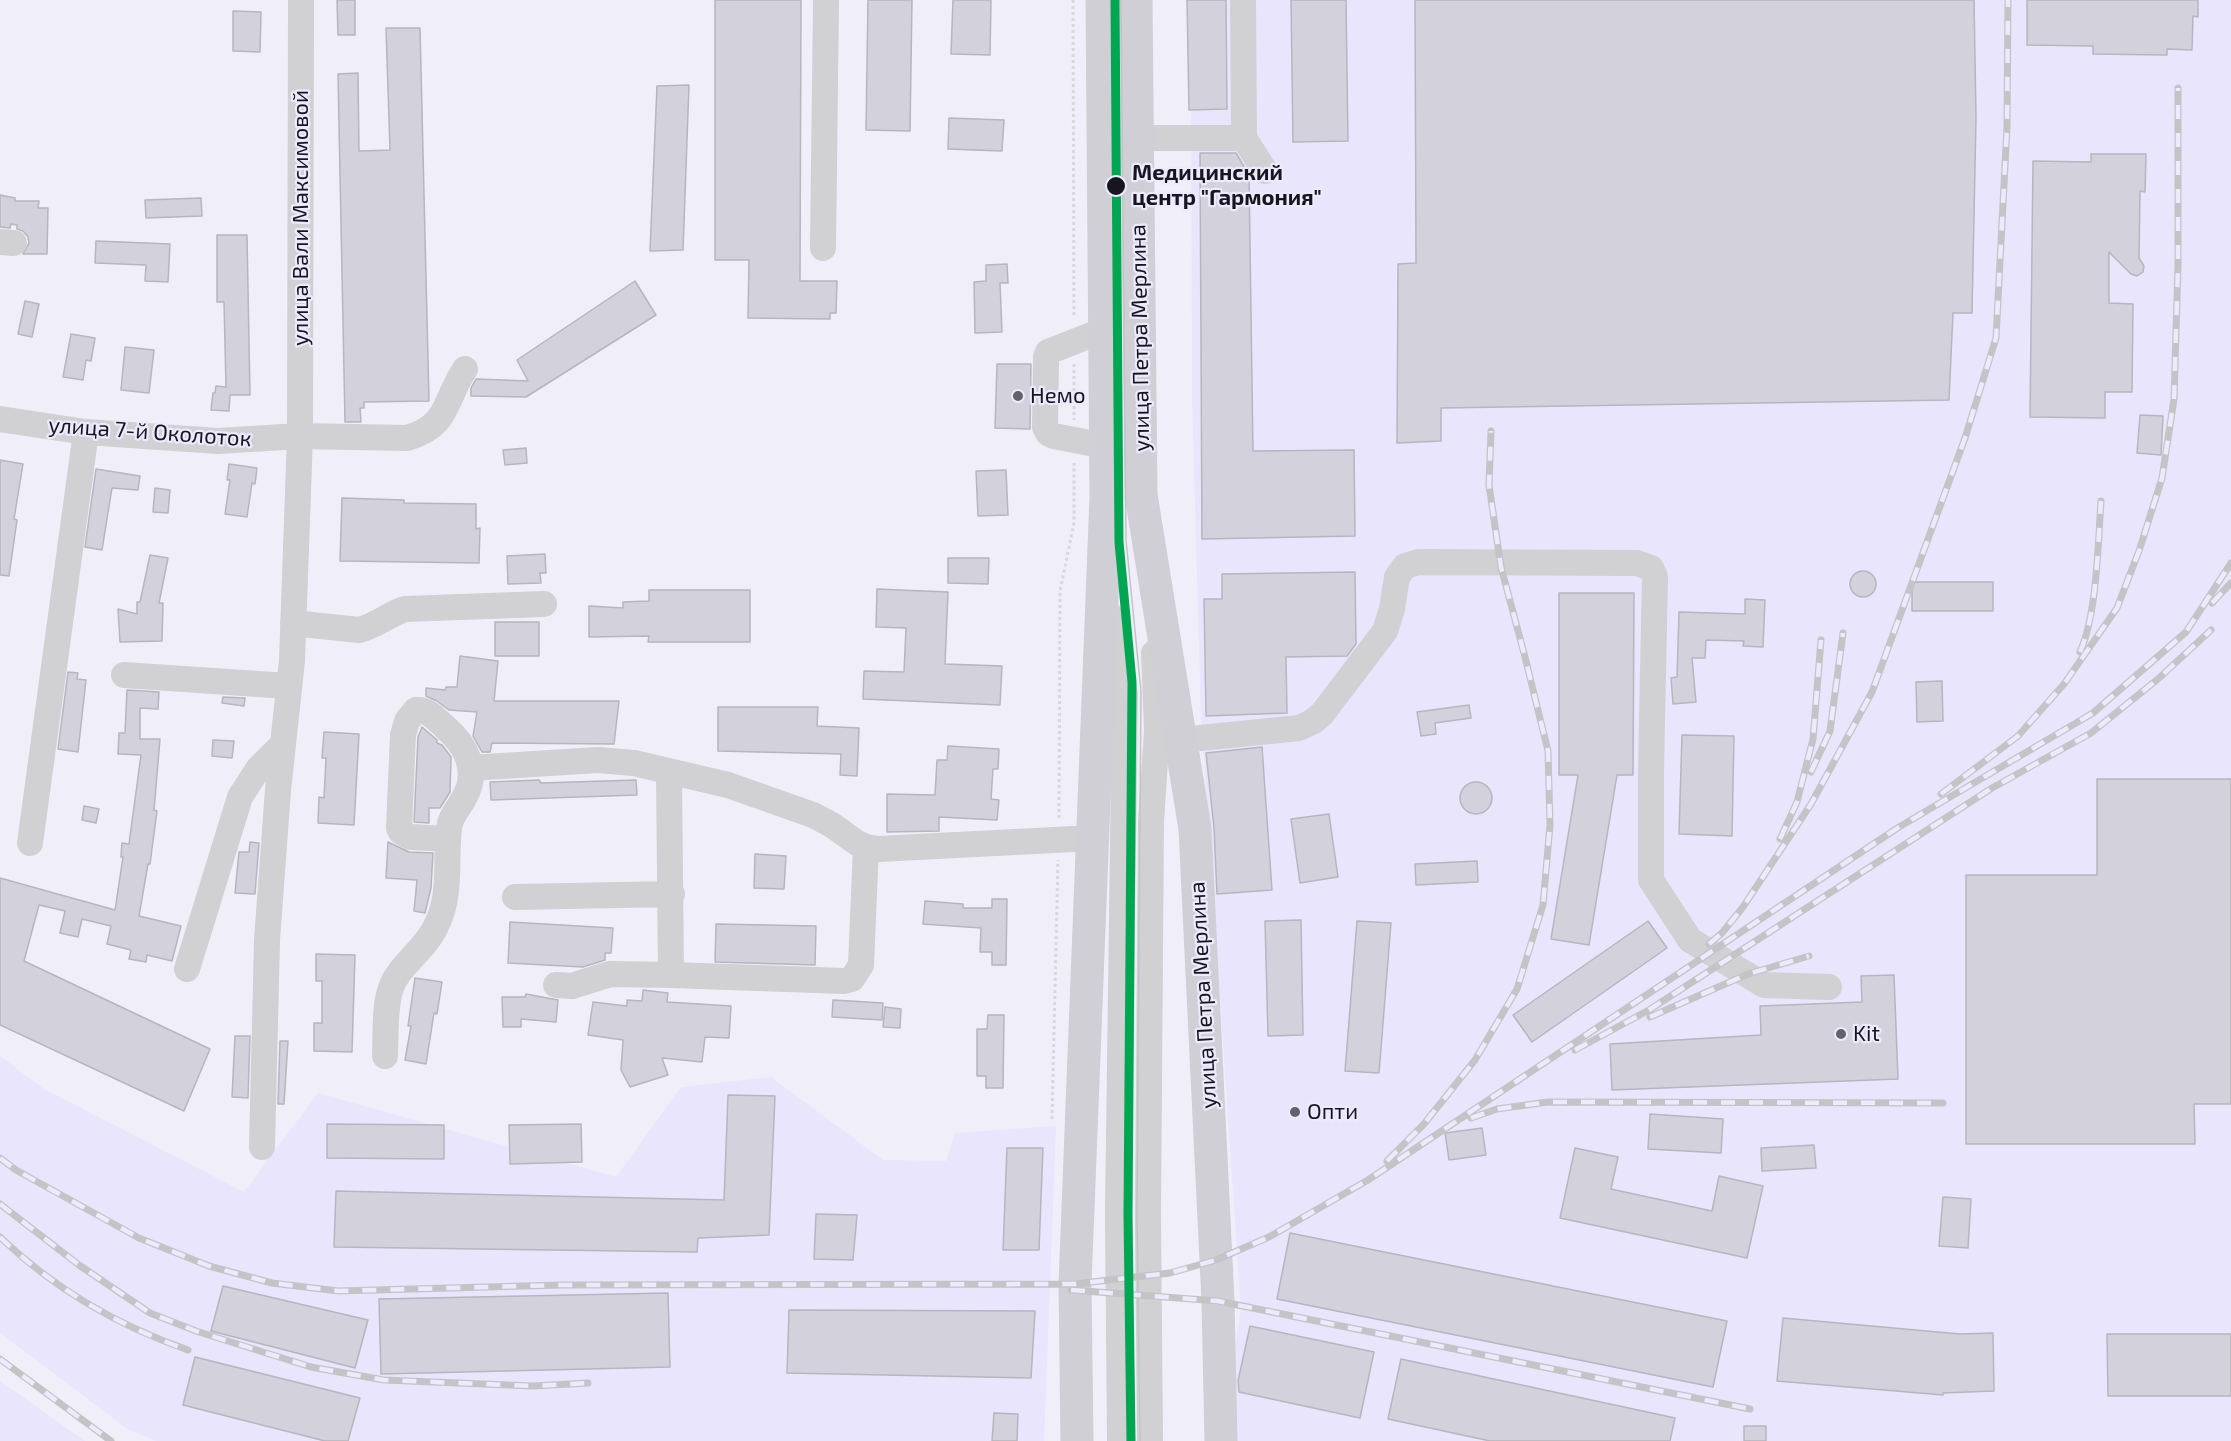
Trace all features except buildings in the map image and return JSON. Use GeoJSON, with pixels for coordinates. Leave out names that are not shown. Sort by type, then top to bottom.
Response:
{"type":"FeatureCollection","features":[{"type":"Feature","properties":{"kind":"main road","name":"улица Петра Мерлина"},"geometry":{"type":"LineString","coordinates":[[1077,1441],[1075,1284],[1106,497],[1090,443],[1104,330],[1102,0]]}},
{"type":"Feature","properties":{"kind":"main road","name":"улица Петра Мерлина"},"geometry":{"type":"LineString","coordinates":[[1136,0],[1141,495],[1195,829],[1218,1300],[1221,1441]]}},
{"type":"Feature","properties":{"kind":"street","name":"улица Вали Максимовой"},"geometry":{"type":"LineString","coordinates":[[262,1147],[267,940],[282,745],[292,661],[300,436],[301,0]]}},
{"type":"Feature","properties":{"kind":"street"},"geometry":{"type":"LineString","coordinates":[[823,248],[826,0]]}},
{"type":"Feature","properties":{"kind":"street"},"geometry":{"type":"LineString","coordinates":[[1243,0],[1244,138],[1264,171]]}},
{"type":"Feature","properties":{"kind":"street"},"geometry":{"type":"LineString","coordinates":[[1137,138],[1244,138]]}},
{"type":"Feature","properties":{"kind":"street"},"geometry":{"type":"LineString","coordinates":[[1090,443],[1048,433],[1046,427],[1046,357],[1053,348],[1104,330]]}},
{"type":"Feature","properties":{"kind":"street","name":"улица 7-й Околоток"},"geometry":{"type":"LineString","coordinates":[[0,419],[86,432],[218,441],[300,436],[407,438],[421,434],[434,425],[443,413],[465,369]]}},
{"type":"Feature","properties":{"kind":"street"},"geometry":{"type":"LineString","coordinates":[[30,843],[86,432]]}},
{"type":"Feature","properties":{"kind":"street"},"geometry":{"type":"LineString","coordinates":[[1106,497],[1141,495]]}},
{"type":"Feature","properties":{"kind":"street","name":"улица Петра Мерлина"},"geometry":{"type":"LineString","coordinates":[[1150,552],[1157,730],[1151,822],[1148,1214],[1150,1441]]}},
{"type":"Feature","properties":{"kind":"street"},"geometry":{"type":"LineString","coordinates":[[1180,740],[1299,728],[1312,722],[1322,714],[1385,631],[1392,609],[1396,577],[1405,566],[1419,562],[1637,563],[1644,565],[1651,568],[1654,577],[1651,880],[1690,940],[1764,985],[1829,987]]}},
{"type":"Feature","properties":{"kind":"street","name":"улица Петра Мерлина"},"geometry":{"type":"LineString","coordinates":[[1103,572],[1125,694],[1118,1213],[1120,1441]]}},
{"type":"Feature","properties":{"kind":"street"},"geometry":{"type":"LineString","coordinates":[[293,623],[359,630],[405,609],[544,604]]}},
{"type":"Feature","properties":{"kind":"street"},"geometry":{"type":"LineString","coordinates":[[124,675],[288,686]]}},
{"type":"Feature","properties":{"kind":"street"},"geometry":{"type":"LineString","coordinates":[[385,1056],[390,991],[399,975],[430,938],[440,917],[448,868],[449,823],[467,794],[470,768],[468,753],[456,736],[430,714],[416,710],[407,721],[403,735],[399,828],[401,832],[410,837],[448,840]]}},
{"type":"Feature","properties":{"kind":"street"},"geometry":{"type":"LineString","coordinates":[[187,969],[240,797],[258,769],[282,745]]}},
{"type":"Feature","properties":{"kind":"street"},"geometry":{"type":"LineString","coordinates":[[470,768],[617,761],[728,785],[813,815],[866,847],[879,849],[1092,838]]}},
{"type":"Feature","properties":{"kind":"street"},"geometry":{"type":"LineString","coordinates":[[669,772],[671,975]]}},
{"type":"Feature","properties":{"kind":"street"},"geometry":{"type":"LineString","coordinates":[[556,985],[572,986],[610,974],[844,981],[852,979],[861,965],[866,847]]}},
{"type":"Feature","properties":{"kind":"street"},"geometry":{"type":"LineString","coordinates":[[515,897],[672,894]]}},
{"type":"Feature","properties":{"kind":"path"},"geometry":{"type":"LineString","coordinates":[[1052,1119],[1059,840],[1060,591],[1090,443],[1074,341],[1073,0]]}},
{"type":"Feature","properties":{"kind":"shaded area"},"geometry":{"type":"Polygon","coordinates":[[[1191,0],[2231,0],[2231,1441],[1234,1441],[1231,1370],[1241,1310],[1201,717],[1192,396],[1191,0]]]}},
{"type":"Feature","properties":{"kind":"shaded area"},"geometry":{"type":"Polygon","coordinates":[[[0,1056],[44,1089],[244,1192],[318,1093],[616,1177],[681,1087],[771,1077],[883,1160],[946,1161],[955,1133],[1056,1126],[1044,1441],[156,1441],[126,1428],[0,1333],[0,1056]]]}},
{"type":"Feature","properties":{"kind":"shaded area"},"geometry":{"type":"Polygon","coordinates":[[[0,1381],[85,1441],[0,1441],[0,1381]]]}},
{"type":"Feature","properties":{"kind":"tram line"},"geometry":{"type":"LineString","coordinates":[[1121,0],[1126,540],[1141,691],[1137,1213],[1140,1441]]}},
{"type":"Feature","properties":{"kind":"railway"},"geometry":{"type":"LineString","coordinates":[[1709,944],[1722,933],[1743,907],[1811,804],[1872,692],[1965,438],[1996,338],[2007,127],[2008,0]]}},
{"type":"Feature","properties":{"kind":"railway"},"geometry":{"type":"LineString","coordinates":[[1941,794],[2018,736],[2064,684],[2117,608],[2139,551],[2162,478],[2174,399],[2178,266],[2178,88]]}},
{"type":"Feature","properties":{"kind":"railway"},"geometry":{"type":"LineString","coordinates":[[1387,1161],[1424,1124],[1475,1060],[1517,989],[1543,905],[1550,825],[1548,751],[1501,567],[1489,485],[1491,431]]}},
{"type":"Feature","properties":{"kind":"railway"},"geometry":{"type":"LineString","coordinates":[[2080,652],[2086,637],[2093,599],[2101,501]]}},
{"type":"Feature","properties":{"kind":"railway"},"geometry":{"type":"LineString","coordinates":[[0,1158],[16,1170],[139,1238],[209,1266],[272,1283],[338,1291],[561,1285],[1075,1284],[1170,1273],[1216,1260],[1269,1237],[1368,1180],[1899,827],[2093,713],[2186,632],[2231,563]]}},
{"type":"Feature","properties":{"kind":"railway"},"geometry":{"type":"LineString","coordinates":[[2212,603],[2231,583]]}},
{"type":"Feature","properties":{"kind":"railway"},"geometry":{"type":"LineString","coordinates":[[1575,1050],[1649,1010],[1992,788],[2091,733],[2158,679],[2211,630]]}},
{"type":"Feature","properties":{"kind":"railway"},"geometry":{"type":"LineString","coordinates":[[1811,772],[1830,731],[1843,633]]}},
{"type":"Feature","properties":{"kind":"railway"},"geometry":{"type":"LineString","coordinates":[[1780,839],[1797,802],[1813,739],[1821,640]]}},
{"type":"Feature","properties":{"kind":"railway"},"geometry":{"type":"LineString","coordinates":[[1650,1017],[1748,974],[1809,956]]}},
{"type":"Feature","properties":{"kind":"railway"},"geometry":{"type":"LineString","coordinates":[[1471,1118],[1497,1109],[1548,1102],[1943,1103]]}},
{"type":"Feature","properties":{"kind":"railway"},"geometry":{"type":"LineString","coordinates":[[0,1204],[79,1265],[150,1313],[196,1331],[311,1367],[384,1380],[533,1386],[588,1383]]}},
{"type":"Feature","properties":{"kind":"railway"},"geometry":{"type":"LineString","coordinates":[[0,1237],[42,1273],[88,1304],[137,1329],[188,1350]]}},
{"type":"Feature","properties":{"kind":"railway"},"geometry":{"type":"LineString","coordinates":[[1071,1290],[1218,1301],[1750,1409]]}},
{"type":"Feature","properties":{"kind":"railway"},"geometry":{"type":"LineString","coordinates":[[0,1359],[111,1441]]}},
{"type":"Feature","properties":{"kind":"transit line"},"geometry":{"type":"LineString","coordinates":[[1115,0],[1119,542],[1132,682],[1128,1214],[1131,1441]]}},
{"type":"Feature","properties":{"kind":"place","name":"Медицинский центр \"Гармония\""},"geometry":{"type":"Point","coordinates":[1116,186]}},
{"type":"Feature","properties":{"kind":"place","name":"Немо"},"geometry":{"type":"Point","coordinates":[1018,396]}},
{"type":"Feature","properties":{"kind":"place","name":"Kit"},"geometry":{"type":"Point","coordinates":[1841,1034]}},
{"type":"Feature","properties":{"kind":"place","name":"Опти"},"geometry":{"type":"Point","coordinates":[1295,1112]}}]}
